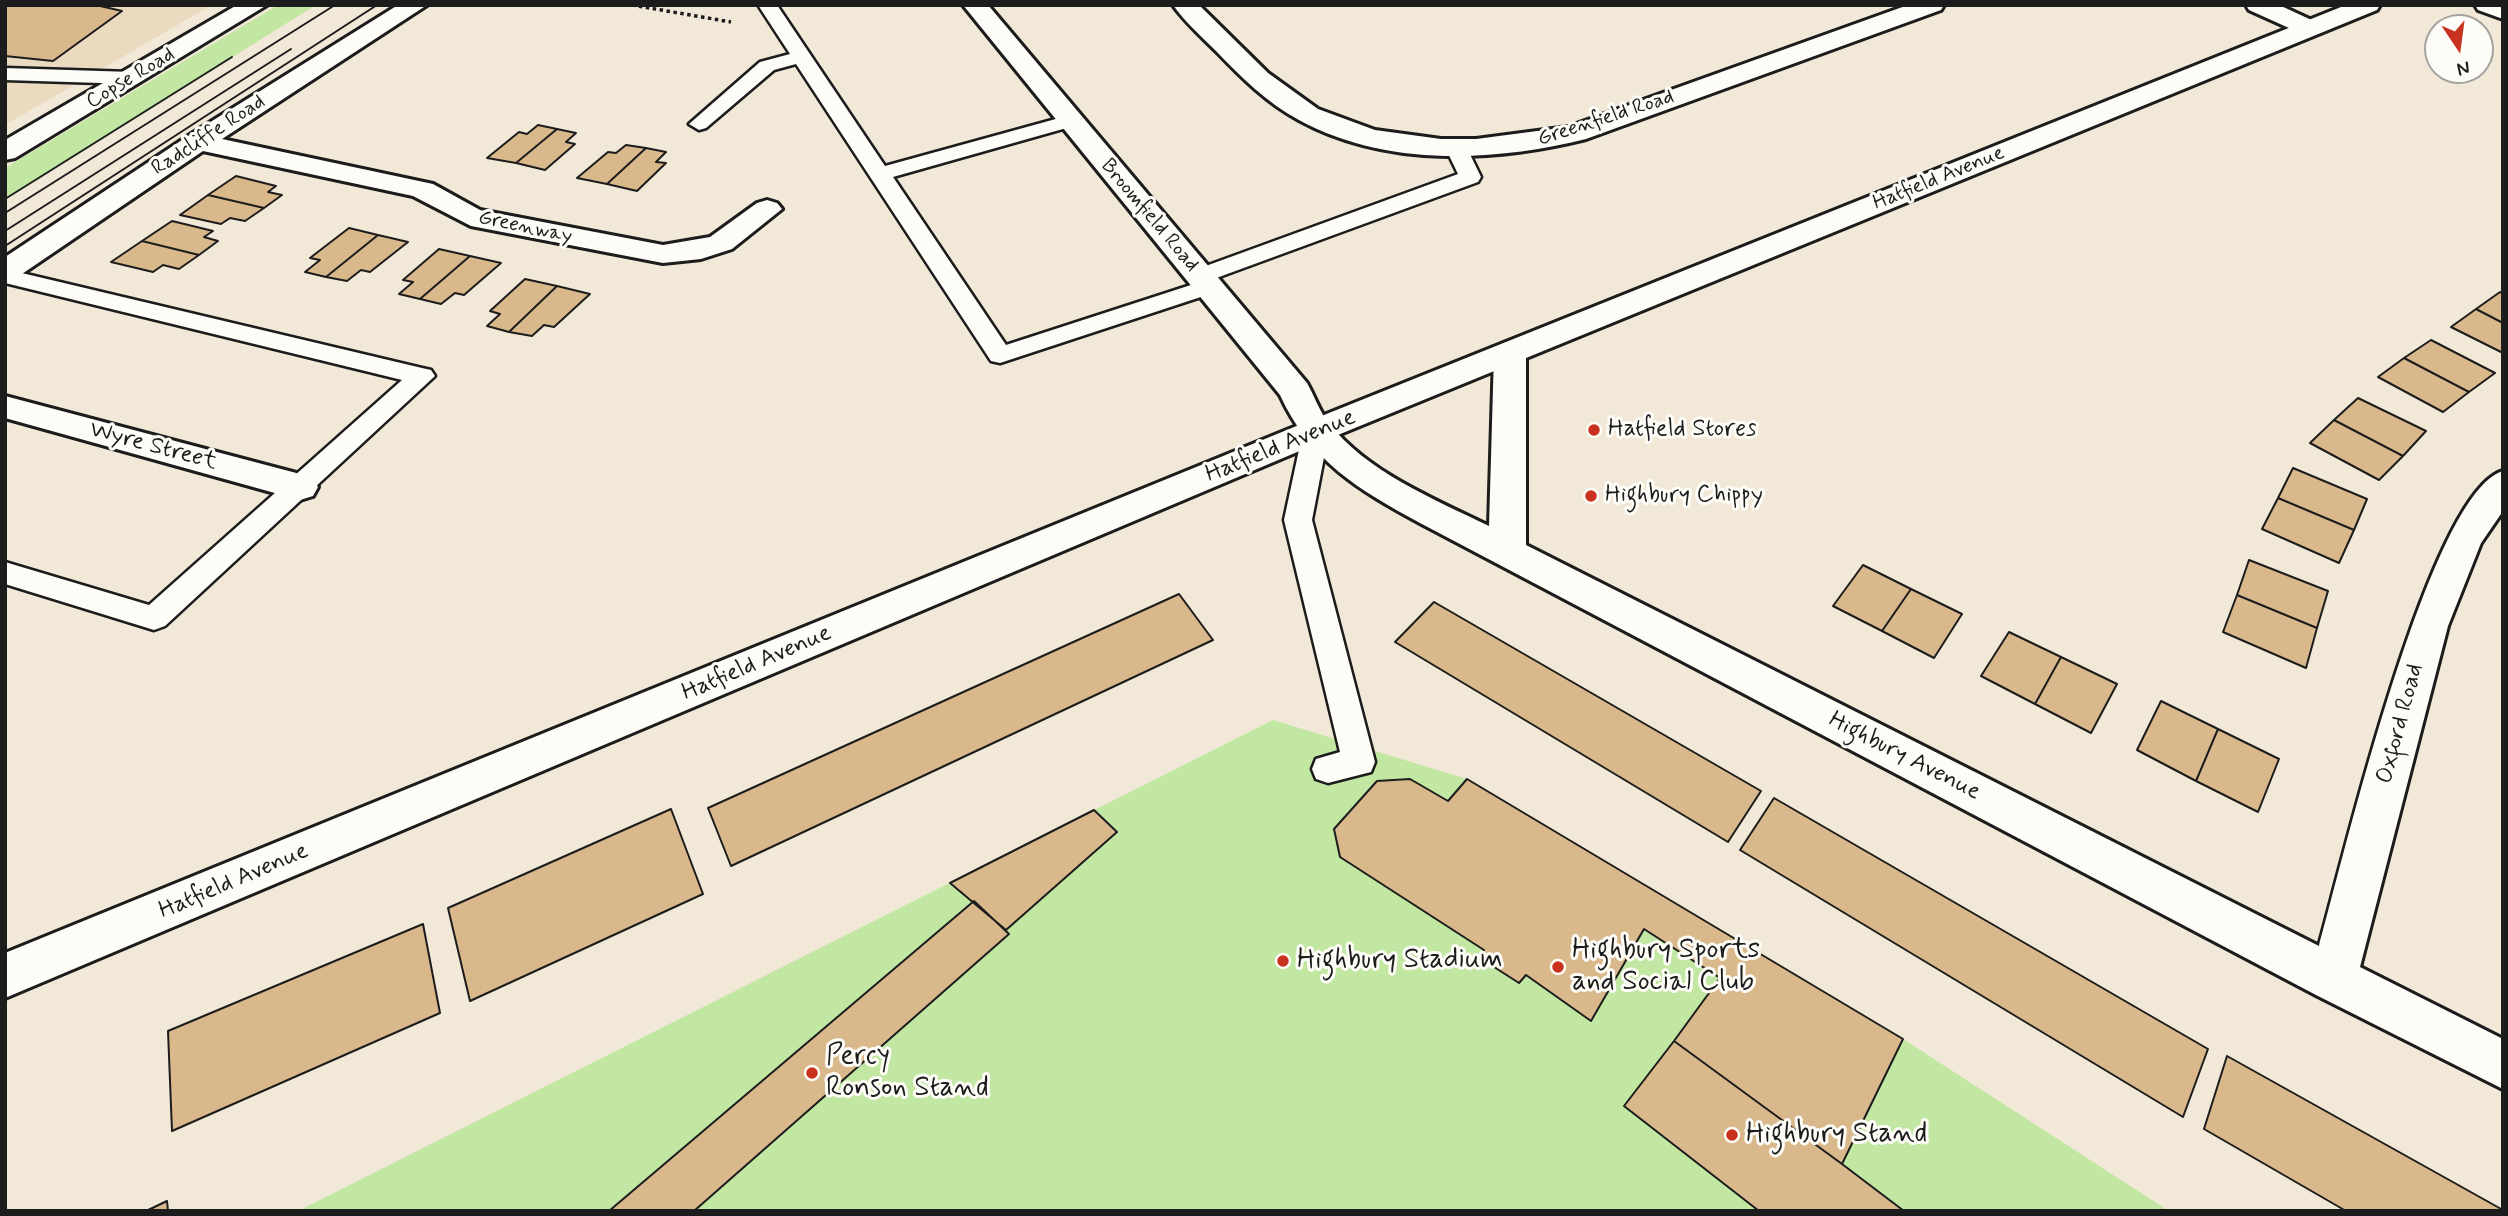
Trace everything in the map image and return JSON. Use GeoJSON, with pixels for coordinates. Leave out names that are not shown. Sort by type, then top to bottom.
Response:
{"type":"FeatureCollection","features":[{"type":"Feature","properties":{"kind":"street","name":"Copse Road"},"geometry":{"type":"LineString","coordinates":[[5,152],[255,5]]}},
{"type":"Feature","properties":{"kind":"street","name":"Radcliffe Road"},"geometry":{"type":"LineString","coordinates":[[5,273],[198,142],[415,5]]}},
{"type":"Feature","properties":{"kind":"street","name":"Broomfield Road"},"geometry":{"type":"LineString","coordinates":[[975,5],[1295,391],[1316,432]]}},
{"type":"Feature","properties":{"kind":"street","name":"Greenfield Road"},"geometry":{"type":"LineString","coordinates":[[1185,5],[1280,96],[1309,115],[1340,128],[1376,137],[1410,144],[1456,147],[1500,147],[1544,142],[1576,133],[1932,5]]}},
{"type":"Feature","properties":{"kind":"street"},"geometry":{"type":"LineString","coordinates":[[2258,5],[2309,28]]}},
{"type":"Feature","properties":{"kind":"street","name":"Hatfield Avenue"},"geometry":{"type":"LineString","coordinates":[[5,976],[1316,432],[2368,5]]}},
{"type":"Feature","properties":{"kind":"street"},"geometry":{"type":"LineString","coordinates":[[2487,5],[2503,12]]}},
{"type":"Feature","properties":{"kind":"street","name":"Greenway"},"geometry":{"type":"LineString","coordinates":[[198,142],[403,184],[423,190],[471,217],[663,254],[701,250],[721,243],[767,209]]}},
{"type":"Feature","properties":{"kind":"street"},"geometry":{"type":"LineString","coordinates":[[1507,552],[1510,354]]}},
{"type":"Feature","properties":{"kind":"street","name":"Wyre Street"},"geometry":{"type":"LineString","coordinates":[[5,407],[300,487]]}},
{"type":"Feature","properties":{"kind":"street","name":"Highbury Avenue"},"geometry":{"type":"LineString","coordinates":[[1316,432],[1341,457],[1371,478],[1507,552],[2503,1065]]}},
{"type":"Feature","properties":{"kind":"street","name":"Oxford Road"},"geometry":{"type":"LineString","coordinates":[[2333,979],[2429,626],[2464,539],[2503,483]]}},
{"type":"Feature","properties":{"kind":"lane"},"geometry":{"type":"LineString","coordinates":[[766,5],[1000,355],[1204,281],[1471,177],[1456,147]]}},
{"type":"Feature","properties":{"kind":"lane"},"geometry":{"type":"LineString","coordinates":[[699,124],[767,66],[800,57]]}},
{"type":"Feature","properties":{"kind":"lane"},"geometry":{"type":"LineString","coordinates":[[5,74],[132,78]]}},
{"type":"Feature","properties":{"kind":"lane"},"geometry":{"type":"LineString","coordinates":[[879,174],[1070,121]]}},
{"type":"Feature","properties":{"kind":"lane"},"geometry":{"type":"LineString","coordinates":[[5,273],[422,376],[154,618],[5,573]]}},
{"type":"Feature","properties":{"kind":"lane"},"geometry":{"type":"LineString","coordinates":[[1316,432],[1298,520],[1359,762],[1328,769]]}},
{"type":"Feature","properties":{"kind":"path"},"geometry":{"type":"LineString","coordinates":[[632,5],[782,30]]}},
{"type":"Feature","properties":{"kind":"shaded area"},"geometry":{"type":"Polygon","coordinates":[[[5,5],[212,5],[5,125],[5,5]]]}},
{"type":"Feature","properties":{"kind":"green space"},"geometry":{"type":"Polygon","coordinates":[[[278,5],[316,5],[5,199],[5,168],[278,5]]]}},
{"type":"Feature","properties":{"kind":"green space","name":"Highbury Stadium"},"geometry":{"type":"Polygon","coordinates":[[[1273,720],[1467,779],[1903,1039],[2169,1211],[298,1211],[1273,720]]]}},
{"type":"Feature","properties":{"kind":"building"},"geometry":{"type":"Polygon","coordinates":[[[5,5],[96,5],[122,11],[53,61],[5,56],[5,5]]]}},
{"type":"Feature","properties":{"kind":"building"},"geometry":{"type":"Polygon","coordinates":[[[538,125],[557,129],[516,163],[487,158],[519,132],[527,134],[538,125]]]}},
{"type":"Feature","properties":{"kind":"building"},"geometry":{"type":"Polygon","coordinates":[[[557,129],[576,133],[566,142],[575,144],[545,170],[516,163],[557,129]]]}},
{"type":"Feature","properties":{"kind":"building"},"geometry":{"type":"Polygon","coordinates":[[[626,145],[646,148],[607,184],[577,178],[608,152],[616,153],[626,145]]]}},
{"type":"Feature","properties":{"kind":"building"},"geometry":{"type":"Polygon","coordinates":[[[646,148],[666,152],[656,162],[666,163],[637,191],[607,184],[646,148]]]}},
{"type":"Feature","properties":{"kind":"building"},"geometry":{"type":"Polygon","coordinates":[[[236,176],[276,186],[268,192],[282,195],[264,208],[208,195],[236,176]]]}},
{"type":"Feature","properties":{"kind":"building"},"geometry":{"type":"Polygon","coordinates":[[[208,195],[264,208],[245,221],[230,218],[221,224],[180,215],[208,195]]]}},
{"type":"Feature","properties":{"kind":"building"},"geometry":{"type":"Polygon","coordinates":[[[172,221],[213,231],[204,237],[218,241],[199,255],[142,241],[172,221]]]}},
{"type":"Feature","properties":{"kind":"building"},"geometry":{"type":"Polygon","coordinates":[[[349,228],[378,235],[326,277],[305,272],[320,260],[310,258],[349,228]]]}},
{"type":"Feature","properties":{"kind":"building"},"geometry":{"type":"Polygon","coordinates":[[[378,235],[408,242],[370,272],[361,270],[347,281],[326,277],[378,235]]]}},
{"type":"Feature","properties":{"kind":"building"},"geometry":{"type":"Polygon","coordinates":[[[142,241],[199,255],[179,269],[163,265],[153,272],[111,262],[142,241]]]}},
{"type":"Feature","properties":{"kind":"building"},"geometry":{"type":"Polygon","coordinates":[[[439,249],[470,256],[420,299],[399,294],[413,282],[403,280],[439,249]]]}},
{"type":"Feature","properties":{"kind":"building"},"geometry":{"type":"Polygon","coordinates":[[[470,256],[501,263],[464,295],[455,293],[441,304],[420,299],[470,256]]]}},
{"type":"Feature","properties":{"kind":"building"},"geometry":{"type":"Polygon","coordinates":[[[525,279],[557,286],[509,332],[487,326],[500,314],[490,311],[525,279]]]}},
{"type":"Feature","properties":{"kind":"building"},"geometry":{"type":"Polygon","coordinates":[[[557,286],[590,294],[554,327],[544,325],[532,336],[509,332],[557,286]]]}},
{"type":"Feature","properties":{"kind":"building"},"geometry":{"type":"Polygon","coordinates":[[[2500,292],[2503,294],[2503,323],[2476,309],[2500,292]]]}},
{"type":"Feature","properties":{"kind":"building"},"geometry":{"type":"Polygon","coordinates":[[[2476,309],[2503,323],[2503,353],[2451,327],[2476,309]]]}},
{"type":"Feature","properties":{"kind":"building"},"geometry":{"type":"Polygon","coordinates":[[[2431,340],[2495,373],[2469,392],[2404,358],[2431,340]]]}},
{"type":"Feature","properties":{"kind":"building"},"geometry":{"type":"Polygon","coordinates":[[[2404,358],[2469,392],[2443,412],[2378,377],[2404,358]]]}},
{"type":"Feature","properties":{"kind":"building"},"geometry":{"type":"Polygon","coordinates":[[[2358,398],[2426,431],[2403,456],[2334,420],[2358,398]]]}},
{"type":"Feature","properties":{"kind":"building"},"geometry":{"type":"Polygon","coordinates":[[[2334,420],[2403,456],[2379,480],[2310,443],[2334,420]]]}},
{"type":"Feature","properties":{"kind":"building"},"geometry":{"type":"Polygon","coordinates":[[[2293,468],[2367,499],[2354,530],[2278,498],[2293,468]]]}},
{"type":"Feature","properties":{"kind":"building"},"geometry":{"type":"Polygon","coordinates":[[[2278,498],[2354,530],[2339,563],[2262,529],[2278,498]]]}},
{"type":"Feature","properties":{"kind":"building"},"geometry":{"type":"Polygon","coordinates":[[[2249,560],[2328,591],[2317,628],[2237,595],[2249,560]]]}},
{"type":"Feature","properties":{"kind":"building"},"geometry":{"type":"Polygon","coordinates":[[[1863,565],[1911,589],[1882,631],[1833,606],[1863,565]]]}},
{"type":"Feature","properties":{"kind":"building"},"geometry":{"type":"Polygon","coordinates":[[[1911,589],[1962,614],[1934,658],[1882,631],[1911,589]]]}},
{"type":"Feature","properties":{"kind":"building"},"geometry":{"type":"Polygon","coordinates":[[[1179,594],[1213,640],[731,866],[708,808],[1179,594]]]}},
{"type":"Feature","properties":{"kind":"building"},"geometry":{"type":"Polygon","coordinates":[[[2237,595],[2317,628],[2306,668],[2223,632],[2237,595]]]}},
{"type":"Feature","properties":{"kind":"building"},"geometry":{"type":"Polygon","coordinates":[[[1434,602],[1761,791],[1728,842],[1395,642],[1434,602]]]}},
{"type":"Feature","properties":{"kind":"building"},"geometry":{"type":"Polygon","coordinates":[[[2009,632],[2061,657],[2035,704],[1981,676],[2009,632]]]}},
{"type":"Feature","properties":{"kind":"building"},"geometry":{"type":"Polygon","coordinates":[[[2061,657],[2117,684],[2091,733],[2035,704],[2061,657]]]}},
{"type":"Feature","properties":{"kind":"building"},"geometry":{"type":"Polygon","coordinates":[[[2161,701],[2218,729],[2196,781],[2137,750],[2161,701]]]}},
{"type":"Feature","properties":{"kind":"building"},"geometry":{"type":"Polygon","coordinates":[[[2218,729],[2279,759],[2258,812],[2196,781],[2218,729]]]}},
{"type":"Feature","properties":{"kind":"building","name":"Highbury Sports and Social Club"},"geometry":{"type":"Polygon","coordinates":[[[1410,779],[1448,801],[1467,779],[1903,1039],[1842,1164],[1674,1041],[1720,978],[1644,929],[1591,1021],[1526,975],[1519,983],[1480,958],[1484,950],[1340,857],[1334,829],[1377,781],[1410,779]]]}},
{"type":"Feature","properties":{"kind":"building"},"geometry":{"type":"Polygon","coordinates":[[[1774,798],[2208,1049],[2183,1117],[1740,850],[1774,798]]]}},
{"type":"Feature","properties":{"kind":"building"},"geometry":{"type":"Polygon","coordinates":[[[671,809],[703,894],[470,1001],[448,908],[671,809]]]}},
{"type":"Feature","properties":{"kind":"building"},"geometry":{"type":"Polygon","coordinates":[[[1094,810],[1117,832],[1006,930],[950,883],[1094,810]]]}},
{"type":"Feature","properties":{"kind":"building","name":"Percy Ronson Stand"},"geometry":{"type":"Polygon","coordinates":[[[974,901],[1009,934],[694,1211],[609,1211],[974,901]]]}},
{"type":"Feature","properties":{"kind":"building"},"geometry":{"type":"Polygon","coordinates":[[[423,924],[440,1013],[172,1131],[168,1031],[423,924]]]}},
{"type":"Feature","properties":{"kind":"building","name":"Highbury Stand"},"geometry":{"type":"Polygon","coordinates":[[[1674,1041],[1904,1211],[1759,1211],[1624,1106],[1674,1041]]]}},
{"type":"Feature","properties":{"kind":"building"},"geometry":{"type":"Polygon","coordinates":[[[2227,1056],[2503,1211],[2346,1211],[2204,1129],[2227,1056]]]}},
{"type":"Feature","properties":{"kind":"building"},"geometry":{"type":"Polygon","coordinates":[[[167,1201],[168,1211],[146,1211],[167,1201]]]}},
{"type":"Feature","properties":{"kind":"tram line"},"geometry":{"type":"LineString","coordinates":[[5,213],[335,5]]}},
{"type":"Feature","properties":{"kind":"tram line"},"geometry":{"type":"LineString","coordinates":[[5,246],[377,5]]}},
{"type":"Feature","properties":{"kind":"tram line"},"geometry":{"type":"LineString","coordinates":[[5,231],[291,49]]}},
{"type":"Feature","properties":{"kind":"tram line"},"geometry":{"type":"LineString","coordinates":[[5,199],[232,57]]}},
{"type":"Feature","properties":{"kind":"place","name":"Hatfield Stores"},"geometry":{"type":"Point","coordinates":[1594,430]}},
{"type":"Feature","properties":{"kind":"place","name":"Highbury Chippy"},"geometry":{"type":"Point","coordinates":[1591,496]}},
{"type":"Feature","properties":{"kind":"place","name":"Highbury Stadium"},"geometry":{"type":"Point","coordinates":[1283,961]}},
{"type":"Feature","properties":{"kind":"place","name":"Highbury Sports and Social Club"},"geometry":{"type":"Point","coordinates":[1558,967]}},
{"type":"Feature","properties":{"kind":"place","name":"Percy Ronson Stand"},"geometry":{"type":"Point","coordinates":[812,1073]}},
{"type":"Feature","properties":{"kind":"place","name":"Highbury Stand"},"geometry":{"type":"Point","coordinates":[1732,1135]}}]}
